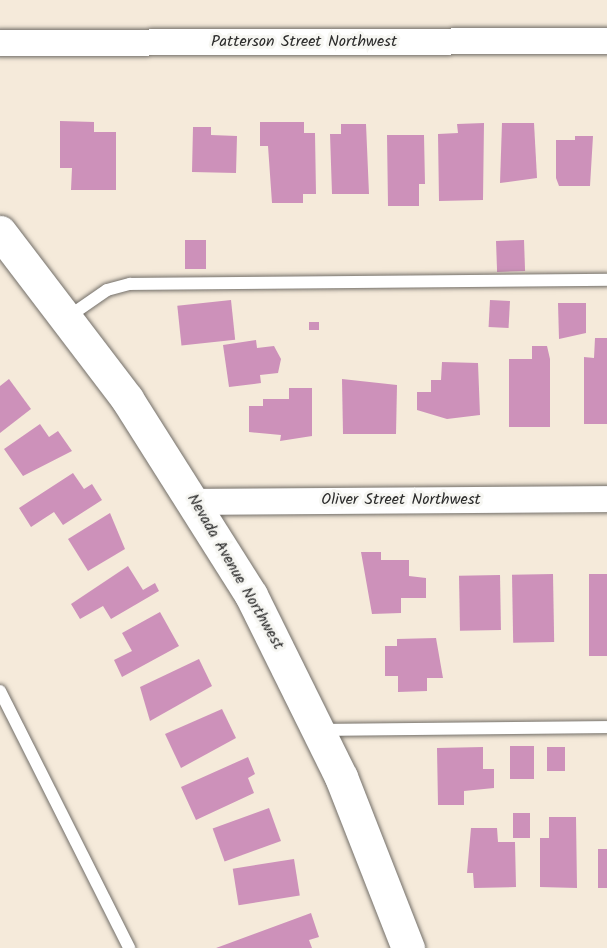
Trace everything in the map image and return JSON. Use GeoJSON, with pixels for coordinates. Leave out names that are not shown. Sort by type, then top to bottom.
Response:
{"type":"FeatureCollection","features":[{"type":"Feature","properties":{"kind":"street","name":"Patterson Street Northwest"},"geometry":{"type":"LineString","coordinates":[[0,43],[607,41]]}},
{"type":"Feature","properties":{"kind":"street","name":"Nevada Avenue Northwest"},"geometry":{"type":"LineString","coordinates":[[0,232],[67,318],[195,502],[320,730],[408,948]]}},
{"type":"Feature","properties":{"kind":"street","name":"Oliver Street Northwest"},"geometry":{"type":"LineString","coordinates":[[195,502],[607,499]]}},
{"type":"Feature","properties":{"kind":"lane"},"geometry":{"type":"LineString","coordinates":[[67,318],[107,290],[130,284],[607,280]]}},
{"type":"Feature","properties":{"kind":"lane"},"geometry":{"type":"LineString","coordinates":[[0,692],[129,948]]}},
{"type":"Feature","properties":{"kind":"lane"},"geometry":{"type":"LineString","coordinates":[[320,730],[607,727]]}},
{"type":"Feature","properties":{"kind":"building"},"geometry":{"type":"Polygon","coordinates":[[[60,121],[94,122],[94,132],[116,132],[116,190],[71,190],[72,168],[60,168],[60,121]]]}},
{"type":"Feature","properties":{"kind":"building"},"geometry":{"type":"Polygon","coordinates":[[[260,122],[304,122],[304,133],[315,133],[316,194],[303,194],[303,203],[272,203],[268,146],[260,146],[260,122]]]}},
{"type":"Feature","properties":{"kind":"building"},"geometry":{"type":"Polygon","coordinates":[[[484,123],[483,200],[439,201],[438,134],[458,133],[457,124],[484,123]]]}},
{"type":"Feature","properties":{"kind":"building"},"geometry":{"type":"Polygon","coordinates":[[[502,123],[534,123],[537,178],[500,183],[502,123]]]}},
{"type":"Feature","properties":{"kind":"building"},"geometry":{"type":"Polygon","coordinates":[[[341,124],[366,124],[369,194],[332,194],[330,134],[341,134],[341,124]]]}},
{"type":"Feature","properties":{"kind":"building"},"geometry":{"type":"Polygon","coordinates":[[[193,127],[211,127],[211,135],[237,136],[236,173],[192,172],[193,127]]]}},
{"type":"Feature","properties":{"kind":"building"},"geometry":{"type":"Polygon","coordinates":[[[387,135],[424,135],[425,184],[419,184],[419,206],[388,206],[387,135]]]}},
{"type":"Feature","properties":{"kind":"building"},"geometry":{"type":"Polygon","coordinates":[[[575,136],[593,136],[590,186],[559,186],[556,178],[556,140],[575,140],[575,136]]]}},
{"type":"Feature","properties":{"kind":"building"},"geometry":{"type":"Polygon","coordinates":[[[185,240],[206,240],[206,269],[185,269],[185,240]]]}},
{"type":"Feature","properties":{"kind":"building"},"geometry":{"type":"Polygon","coordinates":[[[524,240],[525,271],[497,272],[496,241],[524,240]]]}},
{"type":"Feature","properties":{"kind":"building"},"geometry":{"type":"Polygon","coordinates":[[[231,300],[235,340],[181,345],[177,306],[231,300]]]}},
{"type":"Feature","properties":{"kind":"building"},"geometry":{"type":"Polygon","coordinates":[[[490,300],[510,301],[509,328],[489,327],[490,300]]]}},
{"type":"Feature","properties":{"kind":"building"},"geometry":{"type":"Polygon","coordinates":[[[558,303],[586,303],[586,333],[559,339],[558,303]]]}},
{"type":"Feature","properties":{"kind":"building"},"geometry":{"type":"Polygon","coordinates":[[[309,322],[319,322],[319,330],[309,330],[309,322]]]}},
{"type":"Feature","properties":{"kind":"building"},"geometry":{"type":"Polygon","coordinates":[[[595,338],[607,338],[607,424],[584,424],[584,357],[594,358],[595,338]]]}},
{"type":"Feature","properties":{"kind":"building"},"geometry":{"type":"Polygon","coordinates":[[[256,340],[257,348],[274,346],[281,359],[278,373],[260,375],[261,383],[229,387],[223,345],[256,340]]]}},
{"type":"Feature","properties":{"kind":"building"},"geometry":{"type":"Polygon","coordinates":[[[532,346],[547,346],[550,359],[550,427],[509,427],[509,359],[532,359],[532,346]]]}},
{"type":"Feature","properties":{"kind":"building"},"geometry":{"type":"Polygon","coordinates":[[[442,362],[478,363],[480,415],[447,419],[417,410],[417,392],[431,392],[431,380],[441,380],[442,362]]]}},
{"type":"Feature","properties":{"kind":"building"},"geometry":{"type":"Polygon","coordinates":[[[9,379],[31,409],[0,433],[0,386],[9,379]]]}},
{"type":"Feature","properties":{"kind":"building"},"geometry":{"type":"Polygon","coordinates":[[[342,379],[397,385],[396,434],[343,434],[342,379]]]}},
{"type":"Feature","properties":{"kind":"building"},"geometry":{"type":"Polygon","coordinates":[[[289,388],[312,388],[312,436],[280,441],[281,435],[249,432],[249,406],[263,406],[263,399],[289,399],[289,388]]]}},
{"type":"Feature","properties":{"kind":"building"},"geometry":{"type":"Polygon","coordinates":[[[40,424],[49,437],[58,431],[72,451],[23,476],[4,449],[40,424]]]}},
{"type":"Feature","properties":{"kind":"building"},"geometry":{"type":"Polygon","coordinates":[[[73,473],[84,489],[92,484],[102,500],[63,525],[54,512],[31,527],[19,508],[73,473]]]}},
{"type":"Feature","properties":{"kind":"building"},"geometry":{"type":"Polygon","coordinates":[[[110,513],[125,549],[88,571],[68,539],[110,513]]]}},
{"type":"Feature","properties":{"kind":"building"},"geometry":{"type":"Polygon","coordinates":[[[361,552],[381,552],[381,560],[409,560],[409,576],[426,578],[426,598],[401,598],[401,613],[372,614],[361,552]]]}},
{"type":"Feature","properties":{"kind":"building"},"geometry":{"type":"Polygon","coordinates":[[[128,566],[143,590],[155,583],[159,591],[111,619],[103,606],[80,619],[71,604],[128,566]]]}},
{"type":"Feature","properties":{"kind":"building"},"geometry":{"type":"Polygon","coordinates":[[[553,574],[554,642],[513,643],[512,575],[553,574]]]}},
{"type":"Feature","properties":{"kind":"building"},"geometry":{"type":"Polygon","coordinates":[[[589,574],[607,574],[607,656],[589,656],[589,574]]]}},
{"type":"Feature","properties":{"kind":"building"},"geometry":{"type":"Polygon","coordinates":[[[500,575],[501,630],[460,631],[459,576],[500,575]]]}},
{"type":"Feature","properties":{"kind":"building"},"geometry":{"type":"Polygon","coordinates":[[[160,612],[179,646],[122,677],[114,660],[132,651],[122,633],[160,612]]]}},
{"type":"Feature","properties":{"kind":"building"},"geometry":{"type":"Polygon","coordinates":[[[436,638],[443,678],[427,678],[427,691],[398,692],[398,676],[385,676],[385,646],[397,646],[397,639],[436,638]]]}},
{"type":"Feature","properties":{"kind":"building"},"geometry":{"type":"Polygon","coordinates":[[[199,659],[212,686],[150,721],[140,687],[199,659]]]}},
{"type":"Feature","properties":{"kind":"building"},"geometry":{"type":"Polygon","coordinates":[[[222,709],[236,738],[181,768],[165,734],[222,709]]]}},
{"type":"Feature","properties":{"kind":"building"},"geometry":{"type":"Polygon","coordinates":[[[510,746],[534,746],[534,779],[510,779],[510,746]]]}},
{"type":"Feature","properties":{"kind":"building"},"geometry":{"type":"Polygon","coordinates":[[[483,747],[483,769],[494,769],[494,788],[464,791],[464,805],[438,805],[437,748],[483,747]]]}},
{"type":"Feature","properties":{"kind":"building"},"geometry":{"type":"Polygon","coordinates":[[[547,747],[565,747],[565,771],[547,771],[547,747]]]}},
{"type":"Feature","properties":{"kind":"building"},"geometry":{"type":"Polygon","coordinates":[[[248,757],[255,774],[248,778],[254,793],[196,820],[181,787],[248,757]]]}},
{"type":"Feature","properties":{"kind":"building"},"geometry":{"type":"Polygon","coordinates":[[[269,808],[281,841],[225,861],[213,829],[269,808]]]}},
{"type":"Feature","properties":{"kind":"building"},"geometry":{"type":"Polygon","coordinates":[[[513,813],[530,813],[530,838],[513,838],[513,813]]]}},
{"type":"Feature","properties":{"kind":"building"},"geometry":{"type":"Polygon","coordinates":[[[549,817],[576,817],[577,888],[540,887],[540,838],[549,838],[549,817]]]}},
{"type":"Feature","properties":{"kind":"building"},"geometry":{"type":"Polygon","coordinates":[[[471,828],[497,828],[498,842],[515,842],[516,887],[474,888],[473,873],[467,873],[471,828]]]}},
{"type":"Feature","properties":{"kind":"building"},"geometry":{"type":"Polygon","coordinates":[[[598,849],[607,849],[607,888],[598,888],[598,849]]]}},
{"type":"Feature","properties":{"kind":"building"},"geometry":{"type":"Polygon","coordinates":[[[294,859],[300,896],[239,905],[233,869],[294,859]]]}},
{"type":"Feature","properties":{"kind":"building"},"geometry":{"type":"Polygon","coordinates":[[[311,913],[319,937],[309,940],[312,948],[216,948],[311,913]]]}}]}
